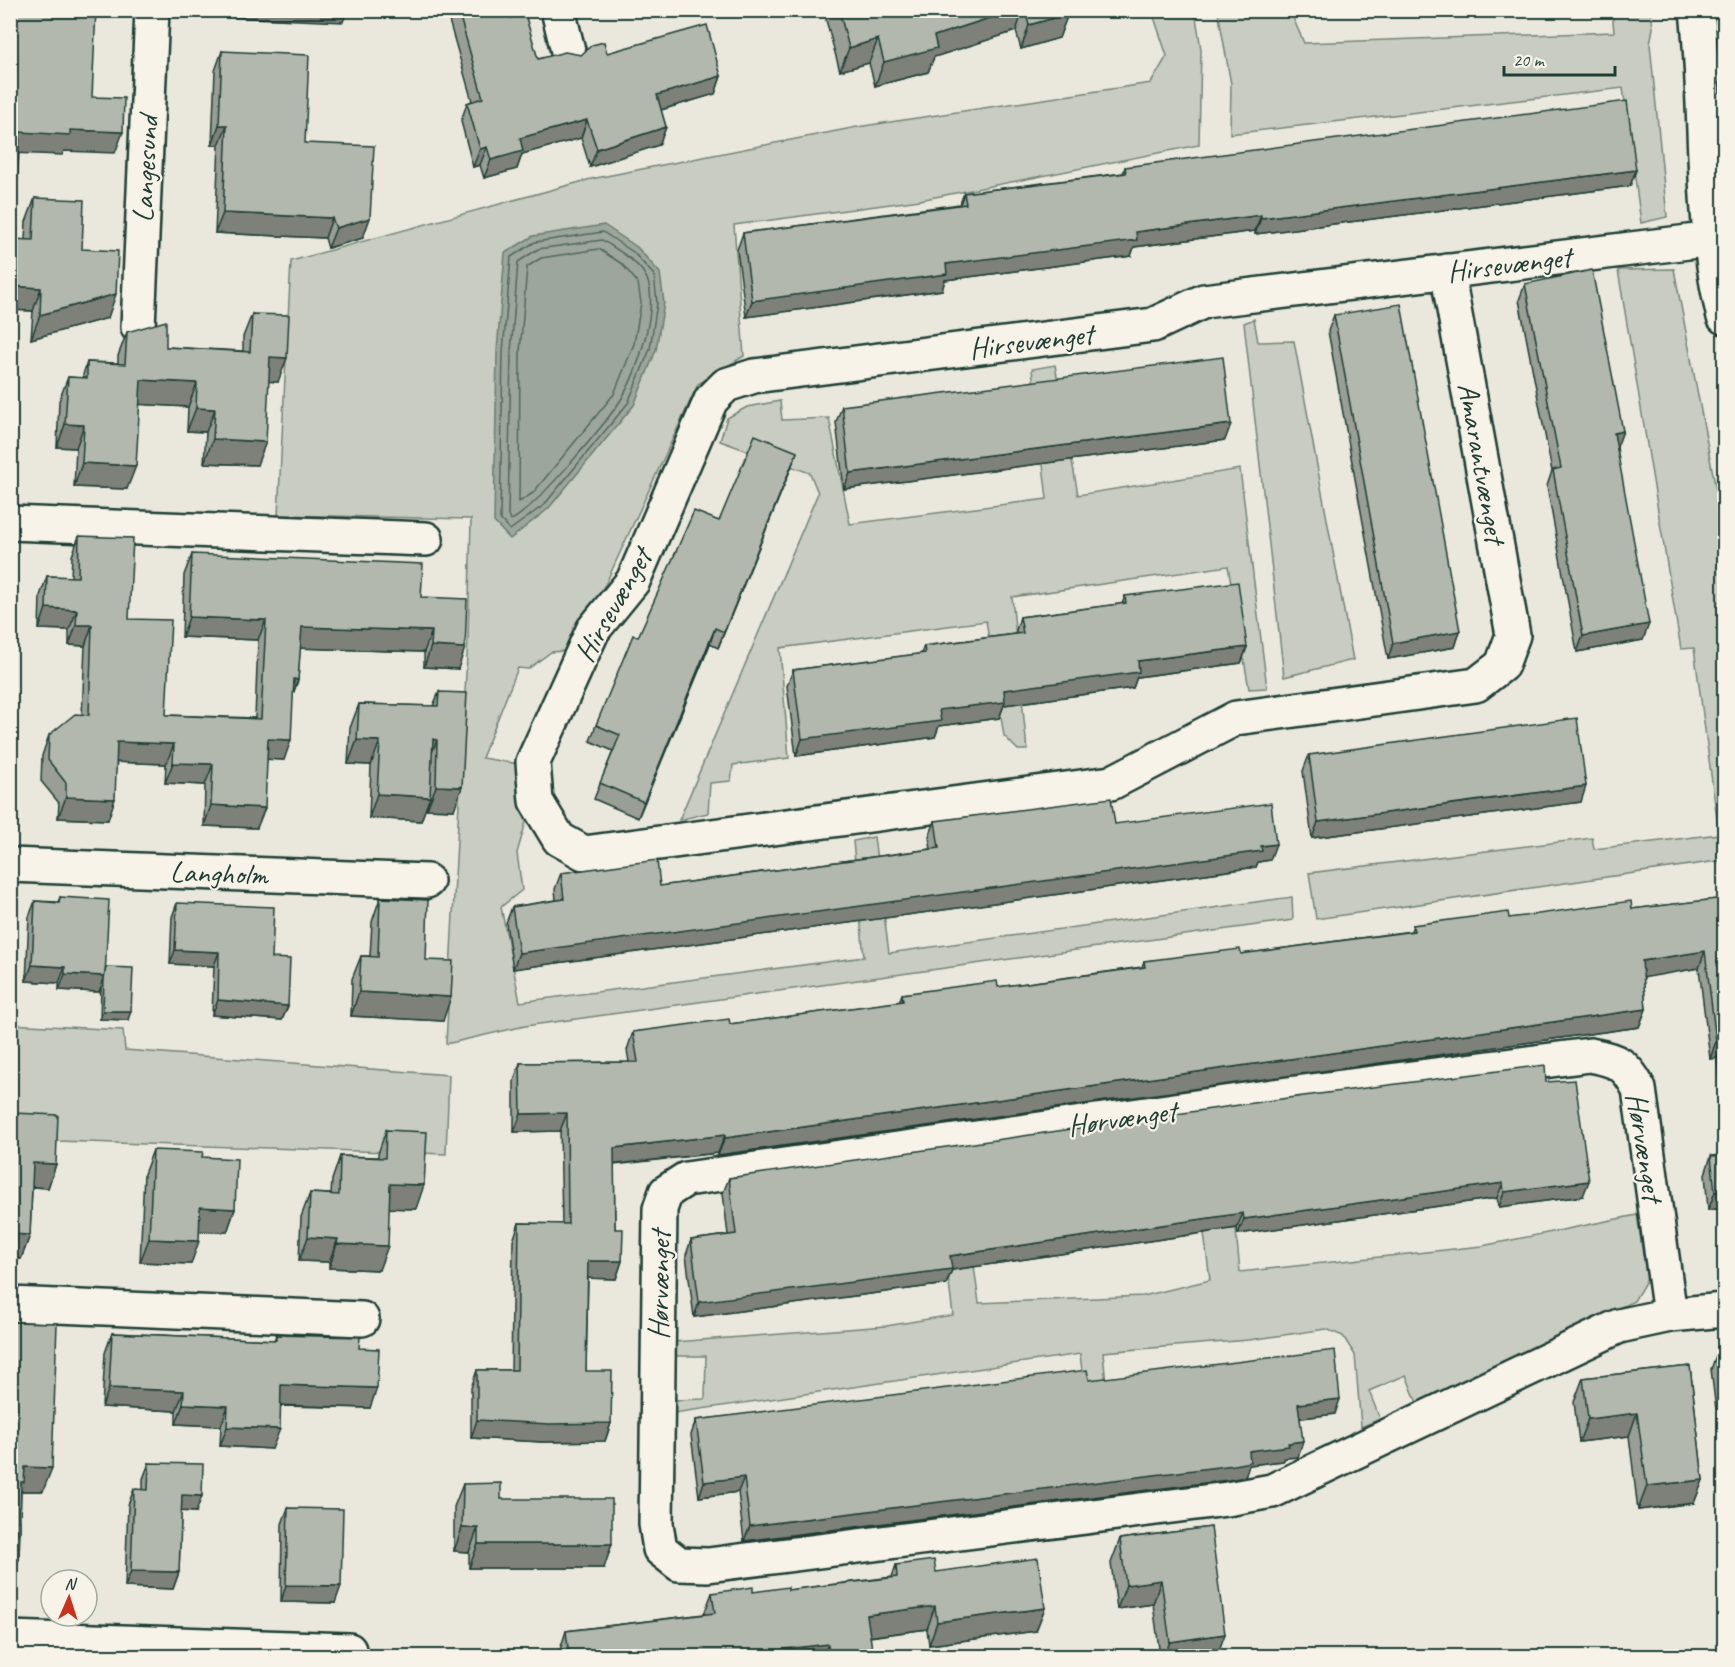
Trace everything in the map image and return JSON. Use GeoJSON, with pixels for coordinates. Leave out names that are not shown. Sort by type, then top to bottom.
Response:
{"type":"FeatureCollection","features":[{"type":"Feature","properties":{"kind":"street","name":"Langesund"},"geometry":{"type":"LineString","coordinates":[[138,327],[152,10]]}},
{"type":"Feature","properties":{"kind":"street"},"geometry":{"type":"LineString","coordinates":[[558,10],[569,55]]}},
{"type":"Feature","properties":{"kind":"street"},"geometry":{"type":"LineString","coordinates":[[1697,10],[1706,182],[1719,295],[1725,316]]}},
{"type":"Feature","properties":{"kind":"street","name":"Hirsevænget"},"geometry":{"type":"LineString","coordinates":[[1506,654],[1502,665],[1476,685],[1236,718],[1111,783],[584,853],[559,839],[536,801],[533,762],[593,630],[633,581],[711,400],[726,386],[754,376],[1153,325],[1204,301],[1713,239]]}},
{"type":"Feature","properties":{"kind":"street","name":"Amarantvænget"},"geometry":{"type":"LineString","coordinates":[[1447,271],[1513,635],[1506,654]]}},
{"type":"Feature","properties":{"kind":"street"},"geometry":{"type":"LineString","coordinates":[[10,523],[426,539]]}},
{"type":"Feature","properties":{"kind":"street","name":"Langholm"},"geometry":{"type":"LineString","coordinates":[[10,866],[427,881]]}},
{"type":"Feature","properties":{"kind":"street","name":"Hørvænget"},"geometry":{"type":"LineString","coordinates":[[1670,1315],[1638,1089],[1631,1074],[1616,1060],[1590,1055],[1280,1095],[686,1179],[666,1192],[660,1209],[656,1524],[660,1549],[679,1564],[708,1565],[1227,1499],[1272,1491],[1619,1326],[1670,1315],[1725,1310]]}},
{"type":"Feature","properties":{"kind":"street"},"geometry":{"type":"LineString","coordinates":[[10,1304],[362,1318]]}},
{"type":"Feature","properties":{"kind":"street"},"geometry":{"type":"LineString","coordinates":[[10,1638],[349,1650]]}},
{"type":"Feature","properties":{"kind":"shaded area"},"geometry":{"type":"Polygon","coordinates":[[[1152,11],[1195,11],[1201,49],[1199,145],[920,200],[734,225],[744,356],[698,384],[606,583],[564,651],[551,652],[528,669],[518,668],[482,758],[519,764],[519,798],[526,822],[517,853],[522,890],[501,907],[520,1002],[864,957],[853,841],[874,837],[889,953],[1292,897],[1293,920],[525,1026],[446,1044],[468,637],[471,519],[278,515],[291,261],[591,179],[857,127],[1151,83],[1167,56],[1152,11]]]}},
{"type":"Feature","properties":{"kind":"shaded area"},"geometry":{"type":"Polygon","coordinates":[[[1218,11],[1290,11],[1304,43],[1614,32],[1612,11],[1651,11],[1653,28],[1650,44],[1667,217],[1641,223],[1623,88],[1230,134],[1231,84],[1218,11]]]}},
{"type":"Feature","properties":{"kind":"shaded area"},"geometry":{"type":"Polygon","coordinates":[[[1674,269],[1724,532],[1724,860],[1316,919],[1309,873],[1592,838],[1594,849],[1719,834],[1694,648],[1681,649],[1618,270],[1674,269]]]}},
{"type":"Feature","properties":{"kind":"shaded area"},"geometry":{"type":"Polygon","coordinates":[[[1254,319],[1258,342],[1294,341],[1353,660],[1284,677],[1244,323],[1254,319]]]}},
{"type":"Feature","properties":{"kind":"shaded area"},"geometry":{"type":"Polygon","coordinates":[[[1055,365],[1078,495],[1240,469],[1267,688],[1249,689],[1228,566],[1012,597],[1027,750],[1018,750],[1004,736],[986,621],[780,648],[789,758],[733,765],[731,781],[710,783],[708,813],[679,820],[818,493],[810,473],[720,441],[727,418],[747,407],[780,401],[782,420],[829,418],[850,524],[1047,499],[1032,369],[1055,365]]]}},
{"type":"Feature","properties":{"kind":"shaded area"},"geometry":{"type":"Polygon","coordinates":[[[10,1024],[123,1030],[125,1050],[449,1075],[446,1154],[57,1141],[56,1123],[11,1119],[10,1024]]]}},
{"type":"Feature","properties":{"kind":"shaded area"},"geometry":{"type":"Polygon","coordinates":[[[1226,1127],[1240,1272],[1482,1246],[1637,1215],[1647,1279],[1634,1301],[1417,1403],[1406,1375],[1369,1391],[1380,1419],[1361,1427],[1355,1355],[1343,1336],[1326,1329],[1249,1340],[1103,1352],[1117,1503],[1098,1506],[1080,1354],[674,1413],[674,1400],[705,1399],[706,1356],[674,1356],[674,1342],[886,1326],[953,1315],[934,1167],[960,1162],[979,1303],[1143,1296],[1210,1280],[1191,1132],[1226,1127]]]}},
{"type":"Feature","properties":{"kind":"water"},"geometry":{"type":"Polygon","coordinates":[[[604,225],[637,247],[660,273],[664,303],[656,350],[634,405],[548,509],[510,539],[494,522],[497,351],[505,253],[533,236],[604,225]]]}},
{"type":"Feature","properties":{"kind":"building"},"geometry":{"type":"Polygon","coordinates":[[[11,10],[96,10],[92,97],[124,98],[123,132],[70,130],[70,135],[20,132],[17,187],[10,186],[11,10]]]}},
{"type":"Feature","properties":{"kind":"building"},"geometry":{"type":"Polygon","coordinates":[[[458,10],[508,10],[510,18],[525,14],[538,59],[565,52],[581,55],[592,45],[604,42],[607,53],[707,25],[721,76],[657,95],[666,127],[597,149],[587,120],[520,138],[523,151],[491,160],[487,147],[480,149],[467,103],[483,98],[458,10]]]}},
{"type":"Feature","properties":{"kind":"building"},"geometry":{"type":"Polygon","coordinates":[[[839,10],[1014,10],[934,36],[937,48],[884,62],[878,39],[849,48],[839,10]]]}},
{"type":"Feature","properties":{"kind":"building"},"geometry":{"type":"Polygon","coordinates":[[[1025,10],[1067,10],[1068,14],[1029,25],[1025,10]]]}},
{"type":"Feature","properties":{"kind":"building"},"geometry":{"type":"Polygon","coordinates":[[[222,51],[309,55],[305,143],[374,146],[370,218],[336,228],[332,218],[223,213],[227,125],[219,125],[222,51]]]}},
{"type":"Feature","properties":{"kind":"building"},"geometry":{"type":"Polygon","coordinates":[[[1627,101],[1636,170],[1136,232],[1137,240],[946,264],[947,274],[752,301],[743,233],[966,204],[964,193],[1126,173],[1125,167],[1627,101]]]}},
{"type":"Feature","properties":{"kind":"building"},"geometry":{"type":"Polygon","coordinates":[[[35,198],[84,200],[82,249],[118,251],[116,294],[40,315],[41,288],[10,286],[10,239],[33,240],[35,198]]]}},
{"type":"Feature","properties":{"kind":"building"},"geometry":{"type":"Polygon","coordinates":[[[1592,270],[1623,431],[1614,433],[1649,624],[1583,636],[1553,470],[1561,468],[1525,284],[1592,270]]]}},
{"type":"Feature","properties":{"kind":"building"},"geometry":{"type":"Polygon","coordinates":[[[1401,304],[1460,631],[1393,643],[1334,315],[1401,304]]]}},
{"type":"Feature","properties":{"kind":"building"},"geometry":{"type":"Polygon","coordinates":[[[252,314],[289,315],[287,358],[270,357],[266,442],[213,439],[215,409],[196,408],[197,383],[141,380],[136,466],[82,463],[84,425],[65,424],[68,377],[87,378],[87,362],[125,364],[127,332],[166,321],[166,347],[250,352],[252,314]]]}},
{"type":"Feature","properties":{"kind":"building"},"geometry":{"type":"Polygon","coordinates":[[[1223,357],[1231,424],[850,473],[842,406],[1223,357]]]}},
{"type":"Feature","properties":{"kind":"building"},"geometry":{"type":"Polygon","coordinates":[[[755,435],[797,452],[724,632],[715,628],[644,802],[600,783],[620,735],[596,725],[633,635],[638,637],[694,511],[719,521],[755,435]]]}},
{"type":"Feature","properties":{"kind":"building"},"geometry":{"type":"Polygon","coordinates":[[[79,536],[133,538],[129,619],[171,620],[166,715],[261,719],[266,620],[189,617],[192,554],[423,564],[421,597],[467,599],[465,648],[431,646],[432,631],[302,627],[298,680],[294,679],[291,740],[268,739],[265,808],[211,805],[213,764],[173,763],[174,744],[117,742],[115,799],[66,797],[66,783],[48,760],[49,735],[75,714],[89,715],[92,625],[76,625],[77,610],[46,608],[47,576],[78,577],[79,536]]]}},
{"type":"Feature","properties":{"kind":"building"},"geometry":{"type":"Polygon","coordinates":[[[1238,582],[1247,647],[1138,661],[1139,672],[1004,690],[1005,702],[939,710],[941,721],[802,739],[793,670],[925,653],[924,646],[1023,633],[1020,617],[1126,603],[1125,596],[1238,582]]]}},
{"type":"Feature","properties":{"kind":"building"},"geometry":{"type":"Polygon","coordinates":[[[439,692],[467,693],[462,787],[436,786],[437,740],[433,739],[430,797],[377,794],[380,741],[357,740],[359,704],[438,706],[439,692]]]}},
{"type":"Feature","properties":{"kind":"building"},"geometry":{"type":"Polygon","coordinates":[[[1577,718],[1586,786],[1318,822],[1309,755],[1577,718]]]}},
{"type":"Feature","properties":{"kind":"building"},"geometry":{"type":"Polygon","coordinates":[[[1111,798],[1115,824],[1271,803],[1276,844],[1261,846],[1262,851],[519,953],[512,907],[564,899],[561,873],[657,860],[660,886],[939,848],[935,821],[1111,798]]]}},
{"type":"Feature","properties":{"kind":"building"},"geometry":{"type":"Polygon","coordinates":[[[60,897],[109,900],[105,976],[65,974],[65,967],[32,965],[35,901],[59,903],[60,897]]]}},
{"type":"Feature","properties":{"kind":"building"},"geometry":{"type":"Polygon","coordinates":[[[380,898],[428,900],[426,960],[453,961],[451,997],[359,992],[361,956],[378,957],[380,898]]]}},
{"type":"Feature","properties":{"kind":"building"},"geometry":{"type":"Polygon","coordinates":[[[1725,898],[1725,1049],[1724,1041],[1716,1041],[1705,951],[1642,961],[1646,1009],[725,1138],[725,1135],[614,1148],[615,1229],[623,1229],[622,1261],[588,1261],[586,1371],[612,1371],[611,1423],[549,1424],[477,1420],[477,1370],[517,1370],[519,1223],[568,1224],[567,1113],[521,1114],[520,1063],[638,1062],[633,1032],[729,1019],[730,1024],[903,1001],[902,994],[997,981],[998,987],[1145,967],[1144,961],[1240,949],[1241,954],[1414,931],[1413,925],[1508,912],[1509,918],[1631,901],[1632,909],[1725,898]]]}},
{"type":"Feature","properties":{"kind":"building"},"geometry":{"type":"Polygon","coordinates":[[[177,903],[274,907],[272,958],[290,959],[288,1006],[218,1000],[219,952],[175,950],[177,903]]]}},
{"type":"Feature","properties":{"kind":"building"},"geometry":{"type":"Polygon","coordinates":[[[106,967],[133,968],[131,1011],[103,1011],[106,967]]]}},
{"type":"Feature","properties":{"kind":"building"},"geometry":{"type":"Polygon","coordinates":[[[1545,1065],[1546,1082],[1575,1080],[1589,1181],[1504,1192],[1503,1183],[1244,1219],[1243,1213],[950,1256],[952,1269],[699,1302],[691,1240],[736,1234],[729,1178],[1288,1098],[1545,1065]]]}},
{"type":"Feature","properties":{"kind":"building"},"geometry":{"type":"Polygon","coordinates":[[[13,1113],[58,1115],[56,1164],[33,1163],[30,1235],[10,1234],[10,1128],[13,1128],[13,1113]]]}},
{"type":"Feature","properties":{"kind":"building"},"geometry":{"type":"Polygon","coordinates":[[[386,1130],[427,1132],[424,1185],[390,1184],[388,1246],[337,1244],[338,1239],[308,1237],[310,1193],[339,1195],[340,1156],[385,1158],[386,1130]]]}},
{"type":"Feature","properties":{"kind":"building"},"geometry":{"type":"Polygon","coordinates":[[[153,1150],[203,1152],[202,1157],[237,1159],[235,1209],[200,1207],[199,1241],[149,1239],[153,1150]]]}},
{"type":"Feature","properties":{"kind":"building"},"geometry":{"type":"Polygon","coordinates":[[[1725,1155],[1725,1191],[1715,1192],[1711,1156],[1725,1155]]]}},
{"type":"Feature","properties":{"kind":"building"},"geometry":{"type":"Polygon","coordinates":[[[10,1322],[57,1323],[52,1468],[25,1467],[24,1482],[21,1482],[19,1559],[10,1559],[10,1449],[14,1449],[16,1388],[10,1388],[10,1322]]]}},
{"type":"Feature","properties":{"kind":"building"},"geometry":{"type":"Polygon","coordinates":[[[112,1333],[276,1340],[276,1335],[360,1337],[359,1348],[379,1349],[377,1388],[281,1385],[280,1429],[227,1427],[228,1406],[183,1404],[184,1391],[109,1388],[112,1333]]]}},
{"type":"Feature","properties":{"kind":"building"},"geometry":{"type":"Polygon","coordinates":[[[1720,1345],[1725,1345],[1725,1387],[1724,1387],[1720,1345]]]}},
{"type":"Feature","properties":{"kind":"building"},"geometry":{"type":"Polygon","coordinates":[[[1335,1350],[1340,1399],[1298,1404],[1303,1441],[1288,1443],[1289,1446],[1249,1451],[1250,1462],[750,1526],[744,1477],[704,1482],[696,1420],[1087,1370],[1089,1380],[1335,1350]]]}},
{"type":"Feature","properties":{"kind":"building"},"geometry":{"type":"Polygon","coordinates":[[[1690,1366],[1703,1480],[1647,1486],[1637,1413],[1588,1419],[1583,1378],[1690,1366]]]}},
{"type":"Feature","properties":{"kind":"building"},"geometry":{"type":"Polygon","coordinates":[[[149,1463],[203,1464],[202,1496],[182,1495],[179,1572],[131,1571],[134,1489],[148,1490],[149,1463]]]}},
{"type":"Feature","properties":{"kind":"building"},"geometry":{"type":"Polygon","coordinates":[[[501,1483],[501,1499],[612,1499],[612,1544],[478,1544],[478,1528],[462,1528],[463,1484],[501,1483]]]}},
{"type":"Feature","properties":{"kind":"building"},"geometry":{"type":"Polygon","coordinates":[[[288,1508],[343,1509],[341,1586],[286,1585],[288,1508]]]}},
{"type":"Feature","properties":{"kind":"building"},"geometry":{"type":"Polygon","coordinates":[[[1211,1527],[1225,1634],[1170,1642],[1161,1580],[1126,1585],[1120,1539],[1211,1527]]]}},
{"type":"Feature","properties":{"kind":"building"},"geometry":{"type":"Polygon","coordinates":[[[1038,1558],[1045,1608],[937,1622],[935,1606],[867,1615],[873,1656],[829,1656],[828,1644],[761,1652],[762,1656],[569,1656],[566,1631],[715,1613],[712,1593],[753,1587],[753,1592],[788,1587],[788,1590],[897,1577],[896,1565],[934,1560],[936,1572],[1038,1558]]]}}]}
